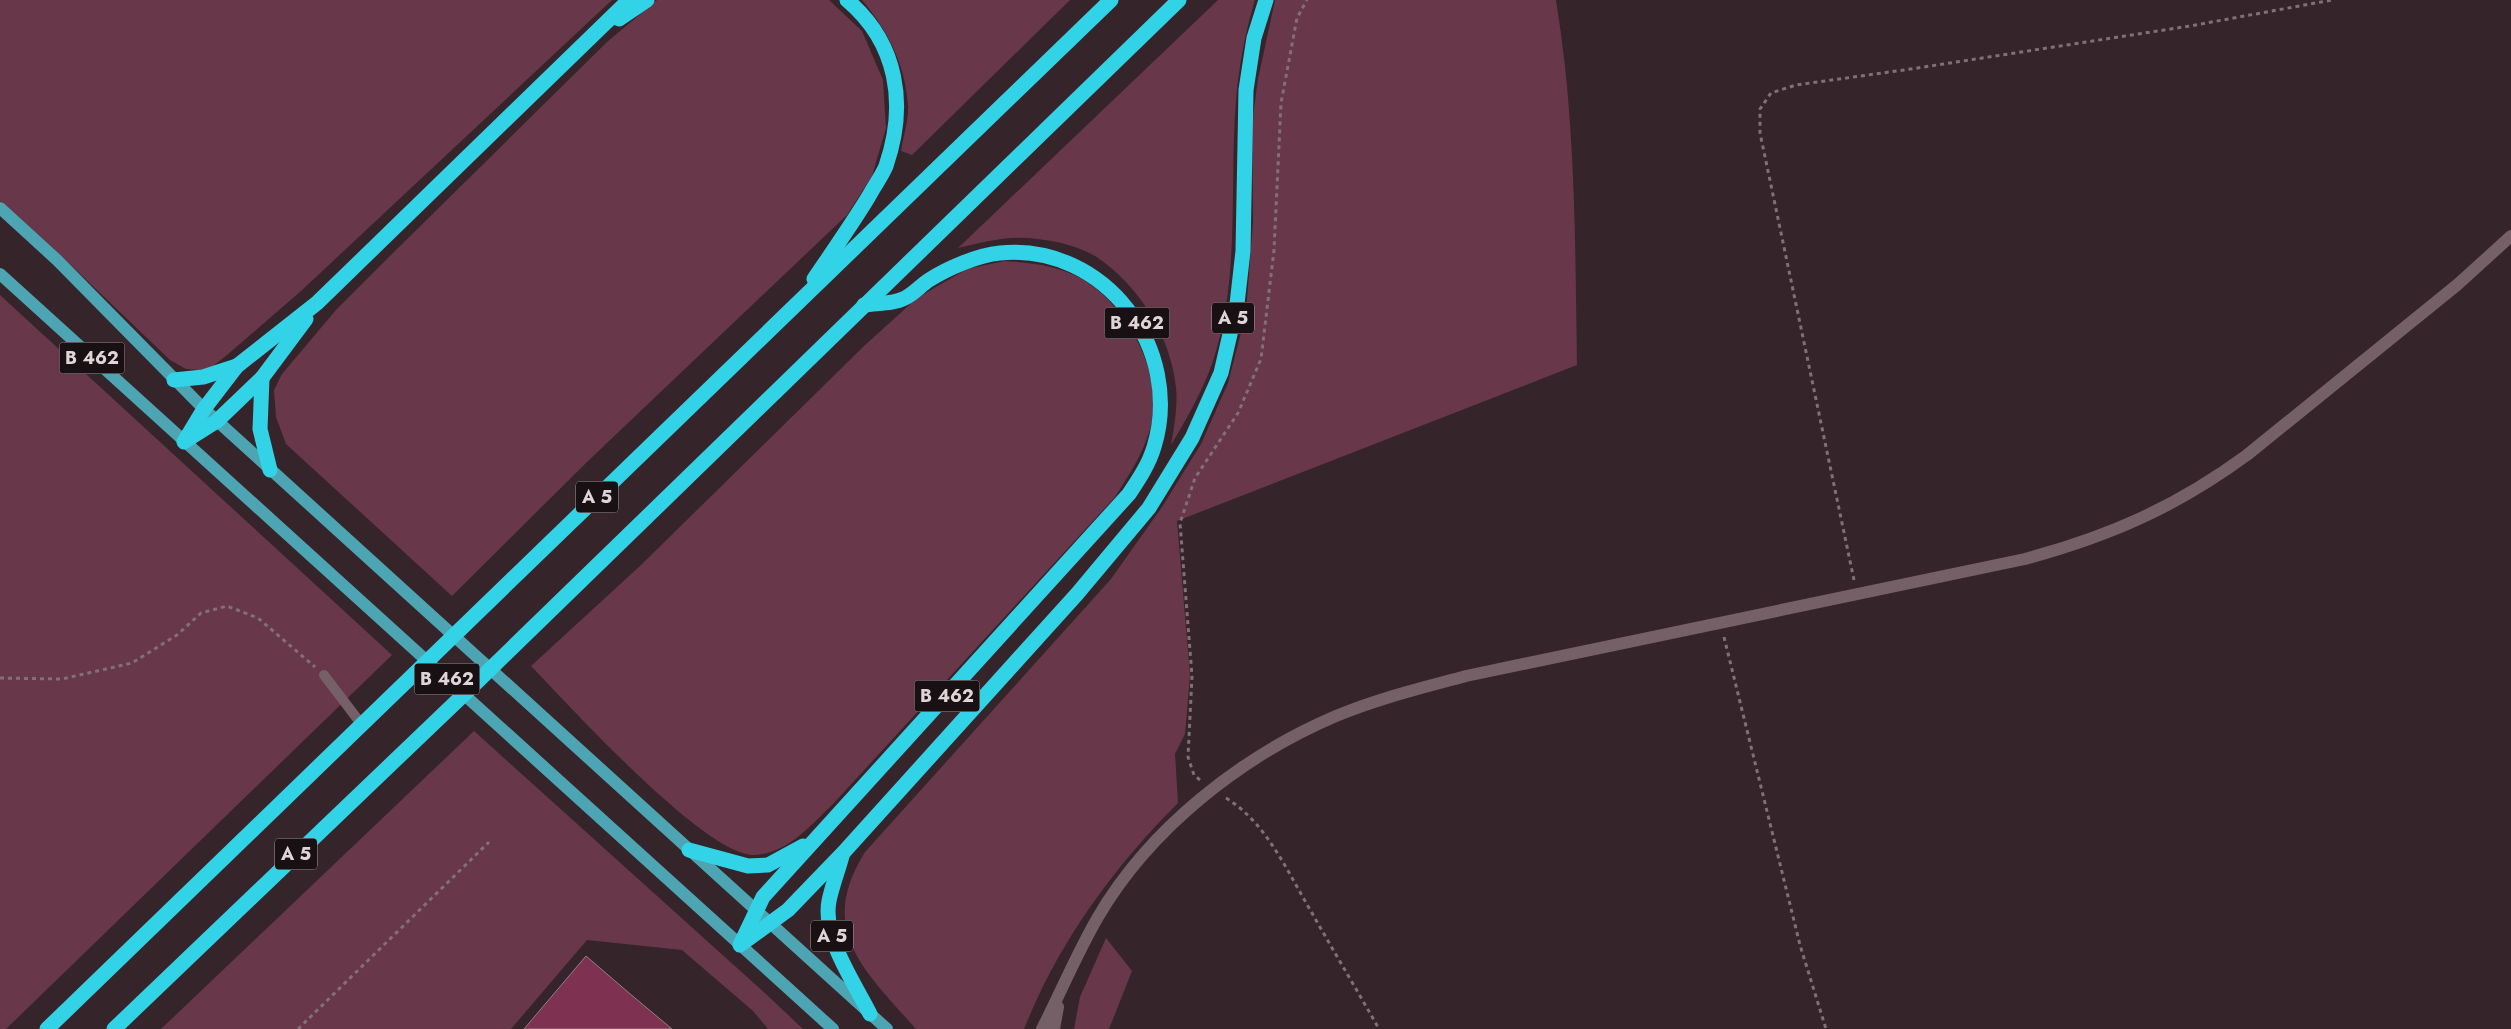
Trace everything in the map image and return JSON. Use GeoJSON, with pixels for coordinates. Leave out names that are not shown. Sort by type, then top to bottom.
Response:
{"type":"FeatureCollection","features":[{"type":"Feature","properties":{"kind":"highway"},"geometry":{"type":"LineString","coordinates":[[184,442],[204,409],[237,366],[317,303],[592,39],[629,0]]}},
{"type":"Feature","properties":{"kind":"highway"},"geometry":{"type":"LineString","coordinates":[[592,39],[647,0]]}},
{"type":"Feature","properties":{"kind":"highway","name":"A 5"},"geometry":{"type":"LineString","coordinates":[[797,304],[853,221],[885,168],[895,128],[897,96],[892,66],[878,36],[856,8],[847,0]]}},
{"type":"Feature","properties":{"kind":"highway","name":"A 5"},"geometry":{"type":"LineString","coordinates":[[46,1029],[1111,0]]}},
{"type":"Feature","properties":{"kind":"highway","name":"A 5"},"geometry":{"type":"LineString","coordinates":[[114,1029],[479,680],[1179,0]]}},
{"type":"Feature","properties":{"kind":"highway","name":"A 5"},"geometry":{"type":"LineString","coordinates":[[740,945],[788,910],[843,853],[1083,586],[1149,508],[1192,438],[1221,373],[1237,304],[1243,251],[1246,90],[1254,38],[1266,0]]}},
{"type":"Feature","properties":{"kind":"highway","name":"B 462"},"geometry":{"type":"LineString","coordinates":[[740,945],[763,897],[1129,494],[1143,472],[1154,447],[1160,413],[1158,370],[1145,335],[1124,304],[1094,277],[1066,262],[1035,254],[999,253],[955,266],[928,280],[905,298],[864,305]]}},
{"type":"Feature","properties":{"kind":"highway"},"geometry":{"type":"LineString","coordinates":[[184,442],[217,421],[262,378],[317,303]]}},
{"type":"Feature","properties":{"kind":"highway"},"geometry":{"type":"LineString","coordinates":[[174,380],[203,377],[237,366]]}},
{"type":"Feature","properties":{"kind":"highway"},"geometry":{"type":"LineString","coordinates":[[262,378],[260,429],[270,470]]}},
{"type":"Feature","properties":{"kind":"highway","name":"B 462"},"geometry":{"type":"LineString","coordinates":[[689,850],[748,866],[768,864],[787,856],[821,835]]}},
{"type":"Feature","properties":{"kind":"highway","name":"A 5"},"geometry":{"type":"LineString","coordinates":[[843,853],[829,903],[828,923],[832,940],[870,1014]]}},
{"type":"Feature","properties":{"kind":"main road","name":"B 462"},"geometry":{"type":"LineString","coordinates":[[0,208],[88,291],[204,409],[887,1029]]}},
{"type":"Feature","properties":{"kind":"main road","name":"B 462"},"geometry":{"type":"LineString","coordinates":[[0,274],[833,1029]]}},
{"type":"Feature","properties":{"kind":"street"},"geometry":{"type":"LineString","coordinates":[[1042,1029],[1098,917],[1134,866],[1177,818],[1211,790],[1249,763],[1282,744],[1334,717],[1367,704],[1466,676],[2025,559],[2081,544],[2176,502],[2215,479],[2457,286],[2511,236]]}},
{"type":"Feature","properties":{"kind":"street"},"geometry":{"type":"LineString","coordinates":[[1054,1029],[1061,992]]}},
{"type":"Feature","properties":{"kind":"lane"},"geometry":{"type":"LineString","coordinates":[[324,675],[362,725]]}},
{"type":"Feature","properties":{"kind":"path"},"geometry":{"type":"LineString","coordinates":[[1857,595],[1760,133],[1760,109],[1771,93],[1796,84],[1911,69],[2190,26],[2332,0]]}},
{"type":"Feature","properties":{"kind":"path"},"geometry":{"type":"LineString","coordinates":[[1180,522],[1192,676],[1188,757],[1194,775],[1211,790],[1237,805],[1249,816],[1275,851],[1379,1029]]}},
{"type":"Feature","properties":{"kind":"path"},"geometry":{"type":"LineString","coordinates":[[0,678],[62,679],[132,663],[177,635],[201,613],[227,606],[258,618],[324,675]]}},
{"type":"Feature","properties":{"kind":"path"},"geometry":{"type":"LineString","coordinates":[[1720,622],[1800,945],[1826,1029]]}},
{"type":"Feature","properties":{"kind":"path"},"geometry":{"type":"LineString","coordinates":[[298,1029],[489,842]]}},
{"type":"Feature","properties":{"kind":"shaded area"},"geometry":{"type":"Polygon","coordinates":[[[0,0],[612,0],[301,291],[213,366],[200,370],[186,369],[170,360],[53,248],[0,201],[0,0]]]}},
{"type":"Feature","properties":{"kind":"shaded area"},"geometry":{"type":"Polygon","coordinates":[[[657,0],[829,0],[862,31],[883,80],[886,128],[872,176],[847,215],[587,462],[452,596],[286,444],[276,417],[274,390],[282,374],[336,310],[607,42],[657,0]]]}},
{"type":"Feature","properties":{"kind":"shaded area"},"geometry":{"type":"Polygon","coordinates":[[[862,0],[1070,0],[912,155],[901,151],[907,122],[908,105],[899,62],[880,24],[862,0]]]}},
{"type":"Feature","properties":{"kind":"shaded area"},"geometry":{"type":"Polygon","coordinates":[[[1218,0],[1255,0],[1243,50],[1236,100],[1232,233],[1227,299],[1221,332],[1212,364],[1199,395],[1171,445],[1175,417],[1176,388],[1167,349],[1150,313],[1125,281],[1111,268],[1095,256],[1081,249],[1044,240],[1017,238],[987,241],[958,248],[1218,0]]]}},
{"type":"Feature","properties":{"kind":"shaded area"},"geometry":{"type":"Polygon","coordinates":[[[1275,0],[1556,0],[1563,45],[1571,136],[1575,228],[1577,365],[1177,521],[1190,675],[1185,734],[1175,754],[1178,803],[1131,854],[1089,908],[1054,966],[1024,1029],[916,1029],[880,988],[853,948],[846,927],[845,904],[851,880],[865,852],[1111,579],[1162,507],[1201,444],[1228,383],[1246,313],[1253,221],[1252,124],[1258,79],[1275,0]]]}},
{"type":"Feature","properties":{"kind":"shaded area"},"geometry":{"type":"Polygon","coordinates":[[[1004,261],[1044,266],[1073,274],[1099,291],[1128,324],[1139,344],[1147,365],[1152,387],[1153,408],[1150,429],[1144,447],[1115,497],[816,821],[788,844],[767,853],[755,855],[733,849],[705,832],[639,776],[531,666],[641,565],[864,346],[917,298],[967,269],[1004,261]]]}},
{"type":"Feature","properties":{"kind":"shaded area"},"geometry":{"type":"Polygon","coordinates":[[[0,295],[392,655],[6,1029],[0,1029],[0,295]]]}},
{"type":"Feature","properties":{"kind":"shaded area"},"geometry":{"type":"Polygon","coordinates":[[[474,731],[803,1029],[768,1029],[753,1011],[682,950],[587,940],[511,1029],[161,1029],[474,731]]]}},
{"type":"Feature","properties":{"kind":"shaded area"},"geometry":{"type":"Polygon","coordinates":[[[1106,938],[1132,971],[1109,1029],[1074,1029],[1080,997],[1106,938]]]}},
{"type":"Feature","properties":{"kind":"building"},"geometry":{"type":"Polygon","coordinates":[[[586,956],[629,993],[672,1029],[524,1029],[586,956]]]}}]}
